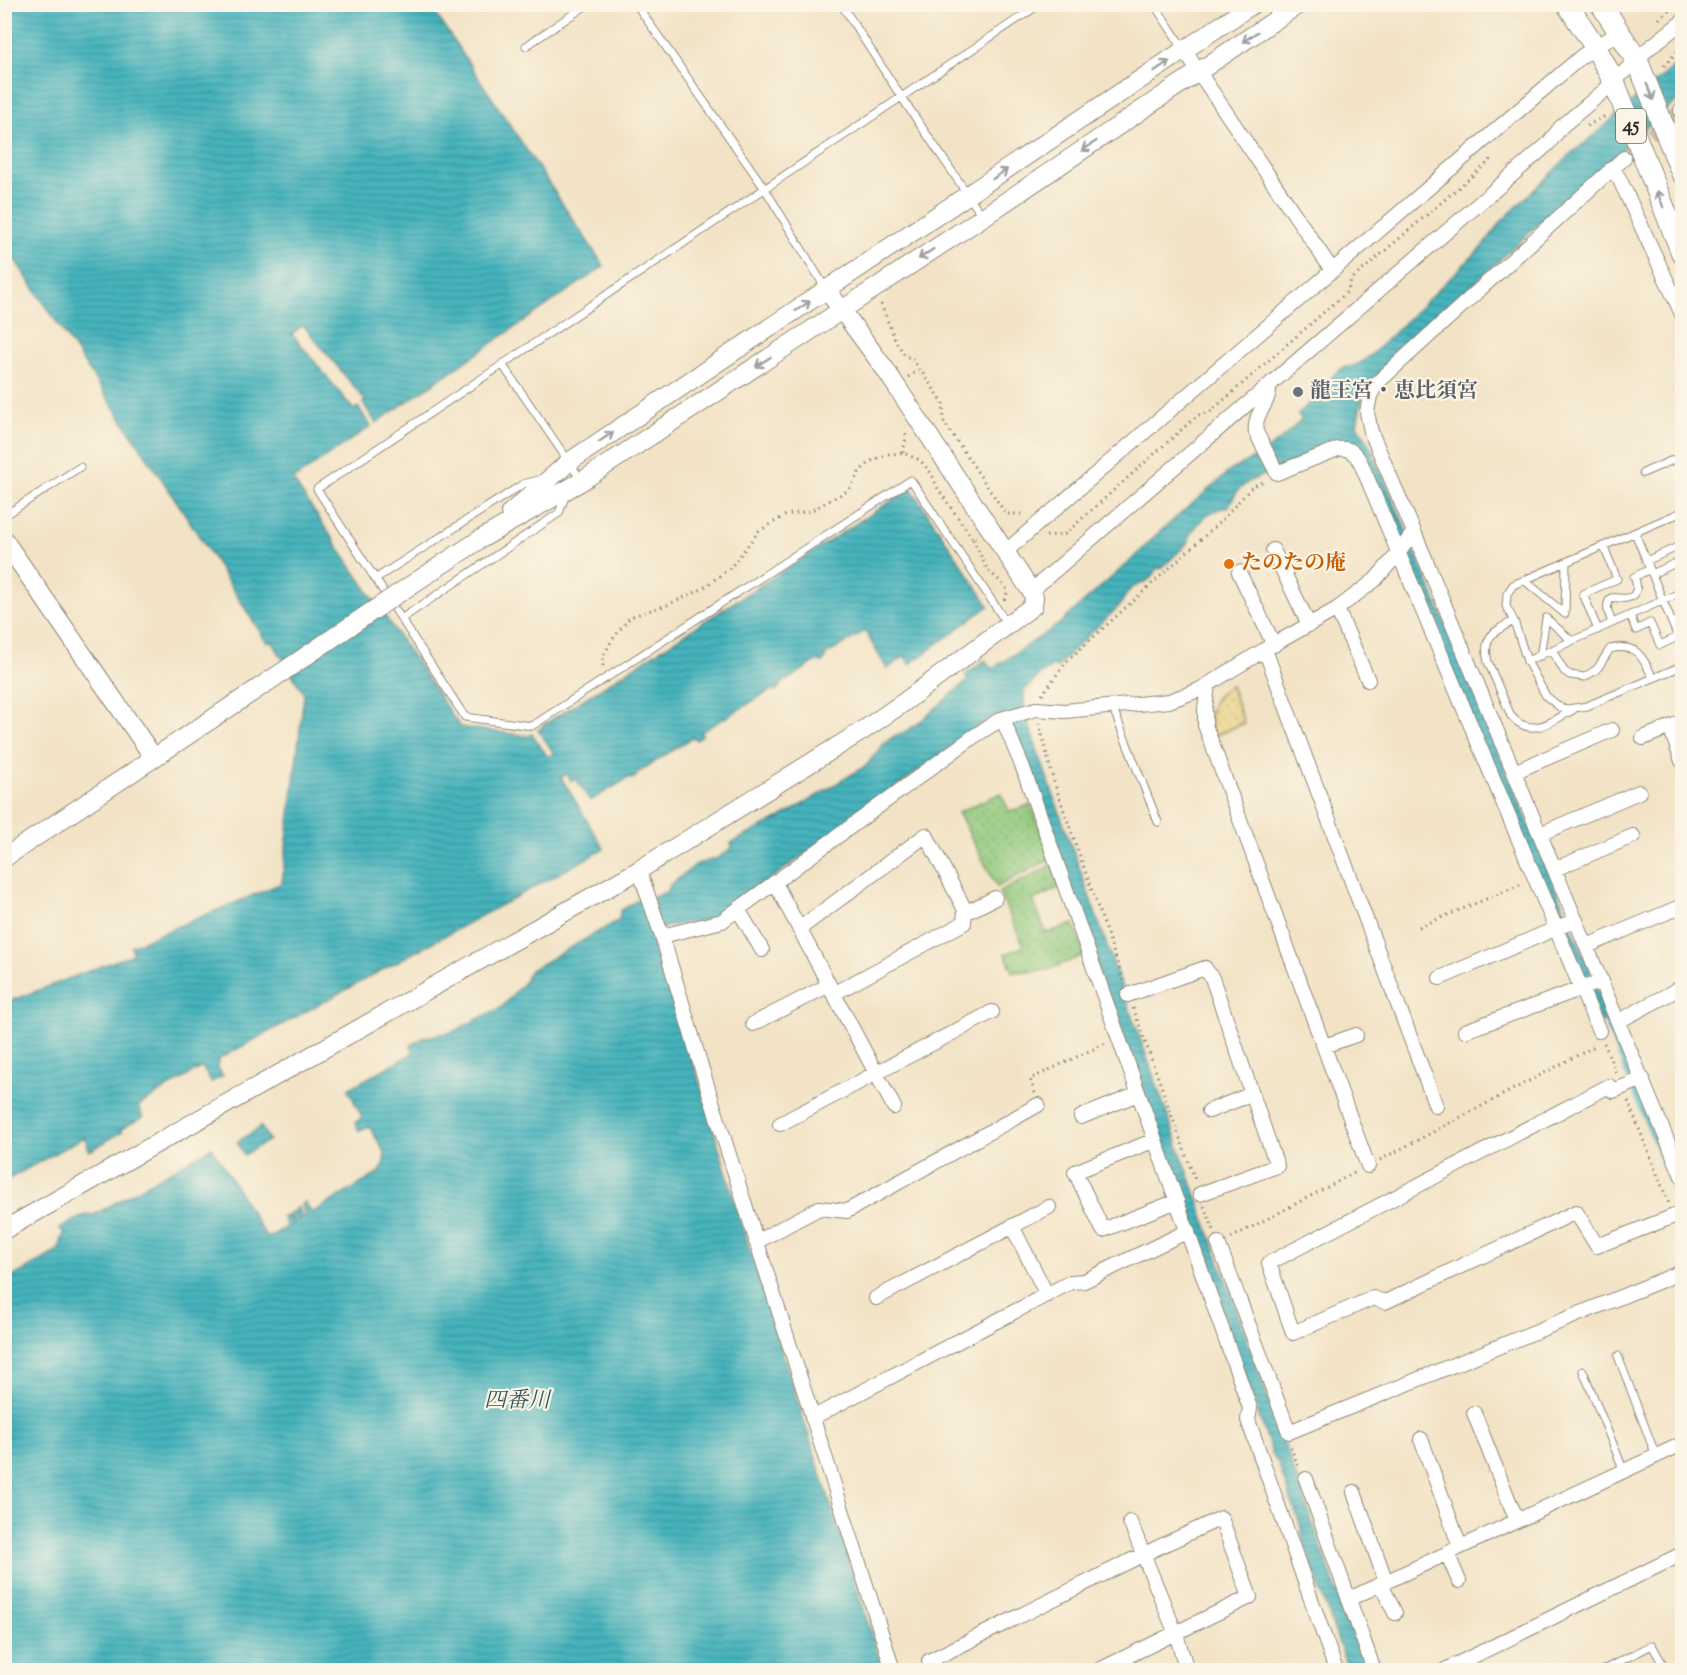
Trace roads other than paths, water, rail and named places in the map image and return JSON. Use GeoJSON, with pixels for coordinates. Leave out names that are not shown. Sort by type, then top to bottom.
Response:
{"type":"FeatureCollection","features":[{"type":"Feature","properties":{"kind":"main road","name":"45"},"geometry":{"type":"LineString","coordinates":[[1567,4],[1596,48],[1614,82],[1683,253]]}},
{"type":"Feature","properties":{"kind":"main road","name":"45"},"geometry":{"type":"LineString","coordinates":[[1601,4],[1637,60],[1683,173]]}},
{"type":"Feature","properties":{"kind":"street"},"geometry":{"type":"LineString","coordinates":[[479,540],[569,462],[1253,4]]}},
{"type":"Feature","properties":{"kind":"street"},"geometry":{"type":"LineString","coordinates":[[4,858],[479,540],[574,485],[842,310],[1299,4]]}},
{"type":"Feature","properties":{"kind":"street"},"geometry":{"type":"LineString","coordinates":[[1031,591],[1548,144],[1561,127],[1614,82],[1648,49],[1683,22]]}},
{"type":"Feature","properties":{"kind":"street"},"geometry":{"type":"LineString","coordinates":[[1005,552],[1582,56],[1620,32]]}},
{"type":"Feature","properties":{"kind":"street"},"geometry":{"type":"LineString","coordinates":[[1184,50],[1332,270]]}},
{"type":"Feature","properties":{"kind":"street"},"geometry":{"type":"LineString","coordinates":[[1624,158],[1377,383],[1370,396],[1367,412],[1371,432],[1406,543],[1535,879],[1566,925],[1592,985],[1619,1021],[1632,1084],[1683,1176]]}},
{"type":"Feature","properties":{"kind":"street"},"geometry":{"type":"LineString","coordinates":[[1611,169],[1619,178],[1683,315]]}},
{"type":"Feature","properties":{"kind":"street"},"geometry":{"type":"LineString","coordinates":[[4,1230],[639,870],[862,731],[1033,606],[1034,597],[1031,591],[885,369],[827,290]]}},
{"type":"Feature","properties":{"kind":"street"},"geometry":{"type":"LineString","coordinates":[[1269,386],[1270,394],[1257,416],[1255,426],[1277,473],[1338,449],[1347,448],[1353,451],[1406,543],[1514,772],[1555,869],[1566,925],[1587,946],[1601,1036]]}},
{"type":"Feature","properties":{"kind":"street"},"geometry":{"type":"LineString","coordinates":[[4,540],[154,758]]}},
{"type":"Feature","properties":{"kind":"street"},"geometry":{"type":"LineString","coordinates":[[662,933],[722,921],[973,737],[1003,719],[1031,710],[1065,711],[1169,701],[1199,690],[1337,609],[1375,580],[1406,543]]}},
{"type":"Feature","properties":{"kind":"street"},"geometry":{"type":"LineString","coordinates":[[1274,550],[1309,625]]}},
{"type":"Feature","properties":{"kind":"street"},"geometry":{"type":"LineString","coordinates":[[1239,572],[1269,648],[1436,1106]]}},
{"type":"Feature","properties":{"kind":"street"},"geometry":{"type":"LineString","coordinates":[[1337,609],[1368,680]]}},
{"type":"Feature","properties":{"kind":"street"},"geometry":{"type":"LineString","coordinates":[[1208,685],[1205,725],[1368,1166]]}},
{"type":"Feature","properties":{"kind":"street"},"geometry":{"type":"LineString","coordinates":[[1003,719],[1023,768],[1250,1408],[1248,1420],[1336,1671]]}},
{"type":"Feature","properties":{"kind":"street"},"geometry":{"type":"LineString","coordinates":[[1643,738],[1676,724],[1683,761]]}},
{"type":"Feature","properties":{"kind":"street"},"geometry":{"type":"LineString","coordinates":[[1514,772],[1612,730]]}},
{"type":"Feature","properties":{"kind":"street"},"geometry":{"type":"LineString","coordinates":[[1540,834],[1639,792]]}},
{"type":"Feature","properties":{"kind":"street"},"geometry":{"type":"LineString","coordinates":[[753,1024],[831,989],[964,923],[965,910],[926,835],[799,929]]}},
{"type":"Feature","properties":{"kind":"street"},"geometry":{"type":"LineString","coordinates":[[1555,869],[1633,836]]}},
{"type":"Feature","properties":{"kind":"street"},"geometry":{"type":"LineString","coordinates":[[639,870],[662,933],[704,1076],[893,1671]]}},
{"type":"Feature","properties":{"kind":"street"},"geometry":{"type":"LineString","coordinates":[[775,883],[894,1107]]}},
{"type":"Feature","properties":{"kind":"street"},"geometry":{"type":"LineString","coordinates":[[965,913],[995,898]]}},
{"type":"Feature","properties":{"kind":"street"},"geometry":{"type":"LineString","coordinates":[[1587,946],[1683,906]]}},
{"type":"Feature","properties":{"kind":"street"},"geometry":{"type":"LineString","coordinates":[[738,909],[762,950]]}},
{"type":"Feature","properties":{"kind":"street"},"geometry":{"type":"LineString","coordinates":[[1440,978],[1566,925]]}},
{"type":"Feature","properties":{"kind":"street"},"geometry":{"type":"LineString","coordinates":[[1128,995],[1205,968],[1212,978],[1277,1166],[1200,1194]]}},
{"type":"Feature","properties":{"kind":"street"},"geometry":{"type":"LineString","coordinates":[[1465,1031],[1592,985]]}},
{"type":"Feature","properties":{"kind":"street"},"geometry":{"type":"LineString","coordinates":[[1619,1021],[1683,987]]}},
{"type":"Feature","properties":{"kind":"street"},"geometry":{"type":"LineString","coordinates":[[780,1124],[992,1012]]}},
{"type":"Feature","properties":{"kind":"street"},"geometry":{"type":"LineString","coordinates":[[1324,1046],[1356,1035]]}},
{"type":"Feature","properties":{"kind":"street"},"geometry":{"type":"LineString","coordinates":[[1632,1084],[1613,1091],[1609,1086],[1269,1263],[1293,1333],[1372,1298],[1386,1302],[1576,1212],[1598,1246],[1678,1215]]}},
{"type":"Feature","properties":{"kind":"street"},"geometry":{"type":"LineString","coordinates":[[1081,1117],[1138,1094]]}},
{"type":"Feature","properties":{"kind":"street"},"geometry":{"type":"LineString","coordinates":[[1209,1111],[1252,1094]]}},
{"type":"Feature","properties":{"kind":"street"},"geometry":{"type":"LineString","coordinates":[[756,1242],[819,1208],[847,1211],[1038,1105]]}},
{"type":"Feature","properties":{"kind":"street"},"geometry":{"type":"LineString","coordinates":[[1155,1140],[1075,1172],[1104,1230],[1177,1201]]}},
{"type":"Feature","properties":{"kind":"street"},"geometry":{"type":"LineString","coordinates":[[876,1298],[1049,1207]]}},
{"type":"Feature","properties":{"kind":"street"},"geometry":{"type":"LineString","coordinates":[[1012,1226],[1047,1295]]}},
{"type":"Feature","properties":{"kind":"street"},"geometry":{"type":"LineString","coordinates":[[812,1418],[1071,1282],[1084,1281],[1188,1231]]}},
{"type":"Feature","properties":{"kind":"street"},"geometry":{"type":"LineString","coordinates":[[1218,1243],[1289,1432],[1683,1272]]}},
{"type":"Feature","properties":{"kind":"street"},"geometry":{"type":"LineString","coordinates":[[1474,1413],[1516,1521]]}},
{"type":"Feature","properties":{"kind":"street"},"geometry":{"type":"LineString","coordinates":[[1421,1439],[1460,1547]]}},
{"type":"Feature","properties":{"kind":"street"},"geometry":{"type":"LineString","coordinates":[[1349,1599],[1683,1444]]}},
{"type":"Feature","properties":{"kind":"street"},"geometry":{"type":"LineString","coordinates":[[1306,1479],[1374,1671]]}},
{"type":"Feature","properties":{"kind":"street"},"geometry":{"type":"LineString","coordinates":[[1354,1492],[1395,1613]]}},
{"type":"Feature","properties":{"kind":"street"},"geometry":{"type":"LineString","coordinates":[[933,1671],[929,1661],[1221,1518],[1250,1597],[1099,1671]]}},
{"type":"Feature","properties":{"kind":"street"},"geometry":{"type":"LineString","coordinates":[[1130,1521],[1176,1634],[1187,1671]]}},
{"type":"Feature","properties":{"kind":"street"},"geometry":{"type":"LineString","coordinates":[[1447,1553],[1459,1581]]}},
{"type":"Feature","properties":{"kind":"street"},"geometry":{"type":"LineString","coordinates":[[1445,1671],[1683,1554]]}},
{"type":"Feature","properties":{"kind":"lane"},"geometry":{"type":"LineString","coordinates":[[526,46],[588,4]]}},
{"type":"Feature","properties":{"kind":"lane"},"geometry":{"type":"LineString","coordinates":[[636,4],[765,189],[827,290]]}},
{"type":"Feature","properties":{"kind":"lane"},"geometry":{"type":"LineString","coordinates":[[841,4],[983,217]]}},
{"type":"Feature","properties":{"kind":"lane"},"geometry":{"type":"LineString","coordinates":[[1008,625],[911,480],[532,726],[465,717],[316,489],[1040,4]]}},
{"type":"Feature","properties":{"kind":"lane"},"geometry":{"type":"LineString","coordinates":[[1154,4],[1184,50]]}},
{"type":"Feature","properties":{"kind":"lane"},"geometry":{"type":"LineString","coordinates":[[401,619],[559,513],[574,485],[569,462],[502,364]]}},
{"type":"Feature","properties":{"kind":"lane"},"geometry":{"type":"LineString","coordinates":[[1643,473],[1683,456]]}},
{"type":"Feature","properties":{"kind":"lane"},"geometry":{"type":"LineString","coordinates":[[4,516],[80,467]]}},
{"type":"Feature","properties":{"kind":"lane"},"geometry":{"type":"LineString","coordinates":[[375,579],[523,484],[551,477]]}},
{"type":"Feature","properties":{"kind":"lane"},"geometry":{"type":"LineString","coordinates":[[1683,512],[1513,585],[1507,594],[1506,606],[1514,621],[1527,662],[1546,696],[1562,708],[1587,706],[1683,666]]}},
{"type":"Feature","properties":{"kind":"lane"},"geometry":{"type":"LineString","coordinates":[[1635,534],[1683,647]]}},
{"type":"Feature","properties":{"kind":"lane"},"geometry":{"type":"LineString","coordinates":[[1646,561],[1680,546]]}},
{"type":"Feature","properties":{"kind":"lane"},"geometry":{"type":"LineString","coordinates":[[1598,630],[1583,594],[1617,579],[1604,547]]}},
{"type":"Feature","properties":{"kind":"lane"},"geometry":{"type":"LineString","coordinates":[[1612,623],[1608,602],[1611,598],[1628,598],[1634,595],[1637,590],[1634,577],[1683,560]]}},
{"type":"Feature","properties":{"kind":"lane"},"geometry":{"type":"LineString","coordinates":[[1524,580],[1565,614],[1566,563]]}},
{"type":"Feature","properties":{"kind":"lane"},"geometry":{"type":"LineString","coordinates":[[1527,662],[1683,592]]}},
{"type":"Feature","properties":{"kind":"lane"},"geometry":{"type":"LineString","coordinates":[[1630,615],[1636,630],[1650,623],[1660,645],[1678,637]]}},
{"type":"Feature","properties":{"kind":"lane"},"geometry":{"type":"LineString","coordinates":[[1540,656],[1546,618],[1572,641]]}},
{"type":"Feature","properties":{"kind":"lane"},"geometry":{"type":"LineString","coordinates":[[1514,621],[1493,632],[1485,653],[1511,716],[1517,723],[1527,728],[1540,727],[1578,708]]}},
{"type":"Feature","properties":{"kind":"lane"},"geometry":{"type":"LineString","coordinates":[[1552,650],[1564,671],[1570,675],[1585,676],[1597,669],[1610,649],[1622,646],[1632,649],[1643,657],[1653,678]]}},
{"type":"Feature","properties":{"kind":"lane"},"geometry":{"type":"LineString","coordinates":[[1112,706],[1158,822]]}},
{"type":"Feature","properties":{"kind":"lane"},"geometry":{"type":"LineString","coordinates":[[1618,1356],[1656,1456]]}},
{"type":"Feature","properties":{"kind":"lane"},"geometry":{"type":"LineString","coordinates":[[1583,1371],[1624,1472]]}},
{"type":"Feature","properties":{"kind":"lane"},"geometry":{"type":"LineString","coordinates":[[1603,1671],[1652,1645],[1665,1671]]}},
{"type":"Feature","properties":{"kind":"water"},"geometry":{"type":"Polygon","coordinates":[[[5,5],[430,5],[604,266],[376,423],[363,403],[365,400],[303,325],[292,334],[354,410],[358,407],[371,426],[293,480],[460,727],[529,736],[532,734],[548,757],[554,753],[538,730],[542,726],[911,488],[989,606],[910,664],[905,656],[887,669],[865,631],[824,656],[826,659],[822,662],[818,660],[781,684],[775,691],[773,689],[701,732],[702,736],[696,740],[693,737],[637,773],[637,776],[632,779],[630,777],[590,801],[576,779],[571,781],[567,774],[561,777],[604,849],[219,1059],[217,1066],[223,1076],[211,1082],[202,1067],[138,1106],[143,1117],[90,1151],[84,1137],[5,1181],[5,1003],[133,954],[131,946],[282,883],[304,694],[272,641],[267,643],[185,514],[5,245],[5,5]]]}},
{"type":"Feature","properties":{"kind":"water","name":"四番川"},"geometry":{"type":"Polygon","coordinates":[[[1682,60],[1682,94],[1677,101],[1522,239],[1371,381],[1363,397],[1357,425],[1367,440],[1402,520],[1610,1019],[1601,1023],[1356,448],[1348,441],[1338,443],[1250,481],[1238,490],[1228,507],[1206,515],[1190,534],[1189,542],[1161,569],[1157,568],[1144,583],[1132,588],[1118,607],[1057,668],[1053,666],[1042,673],[1024,691],[1024,703],[1033,738],[1367,1670],[1348,1670],[1305,1546],[1300,1524],[1278,1463],[1272,1453],[1205,1262],[1003,713],[993,716],[716,919],[672,925],[654,931],[749,1247],[883,1670],[5,1670],[4,1282],[58,1251],[64,1233],[60,1228],[87,1214],[94,1215],[212,1147],[267,1238],[287,1227],[282,1217],[285,1215],[294,1224],[288,1213],[295,1213],[300,1220],[294,1210],[297,1207],[304,1217],[306,1216],[301,1205],[305,1202],[312,1213],[379,1173],[383,1166],[385,1153],[369,1126],[359,1131],[355,1123],[362,1117],[348,1089],[413,1053],[411,1045],[425,1037],[452,1032],[502,1007],[525,981],[529,971],[619,920],[620,911],[639,899],[645,901],[666,892],[670,885],[697,864],[716,859],[732,848],[731,843],[782,817],[867,765],[882,745],[894,736],[915,726],[968,680],[965,675],[985,660],[992,669],[1059,624],[1231,470],[1263,453],[1286,435],[1302,419],[1298,415],[1313,399],[1318,405],[1330,389],[1332,377],[1343,367],[1362,362],[1372,354],[1483,246],[1502,221],[1574,151],[1682,60]]]}},
{"type":"Feature","properties":{"kind":"water"},"geometry":{"type":"Polygon","coordinates":[[[261,1127],[269,1140],[244,1155],[237,1142],[261,1127]]]}},
{"type":"Feature","properties":{"kind":"waterway"},"geometry":{"type":"LineString","coordinates":[[1604,1016],[1682,1208]]}},
{"type":"Feature","properties":{"kind":"tunnel"},"geometry":{"type":"LineString","coordinates":[[1635,149],[1681,110]]}},
{"type":"Feature","properties":{"kind":"place","name":"龍王宮・恵比須宮"},"geometry":{"type":"Point","coordinates":[1298,392]}},
{"type":"Feature","properties":{"kind":"place","name":"たのたの庵"},"geometry":{"type":"Point","coordinates":[1229,564]}}]}
